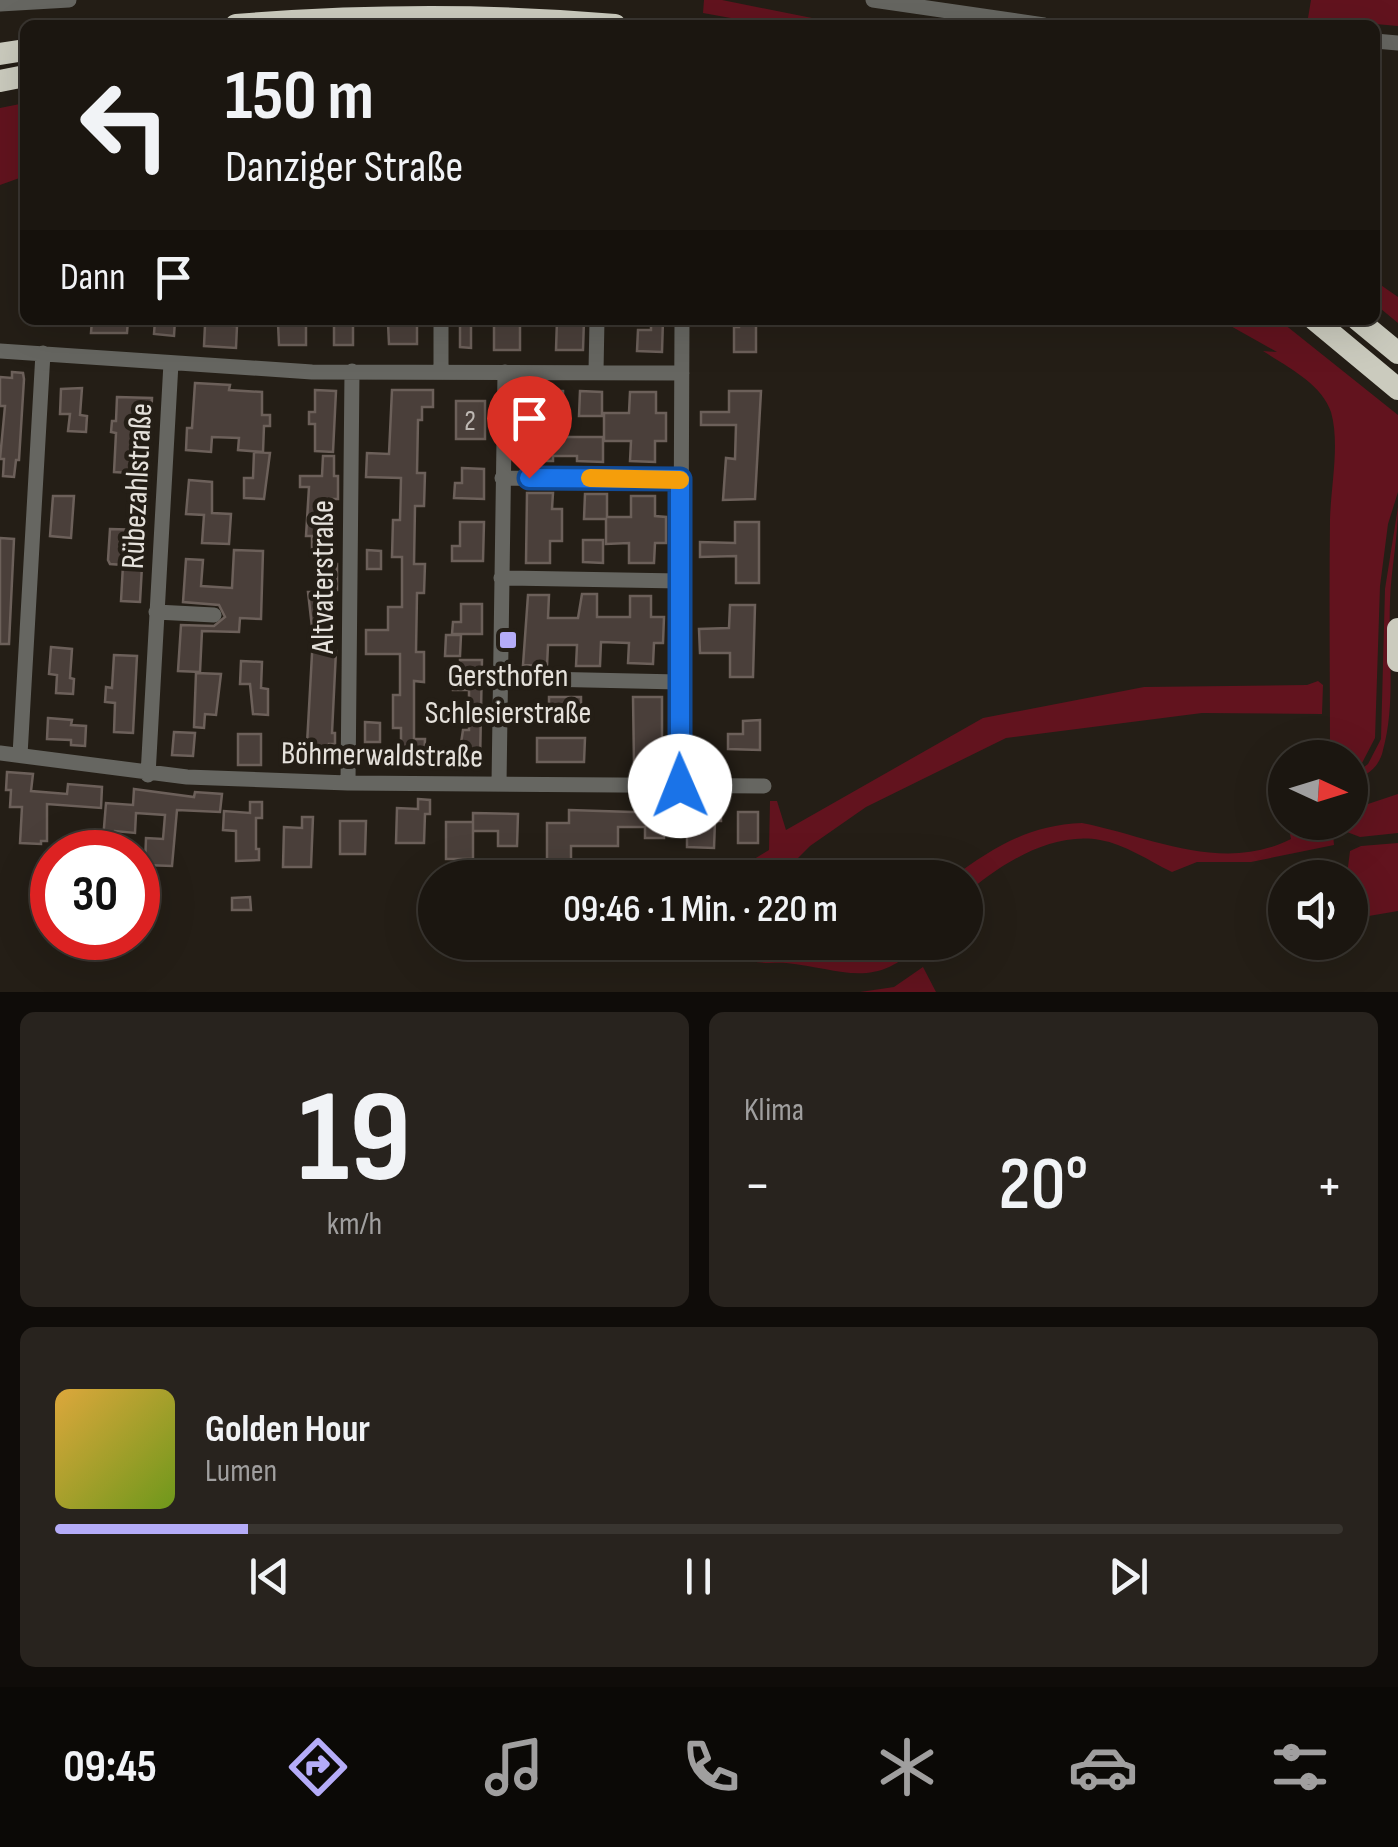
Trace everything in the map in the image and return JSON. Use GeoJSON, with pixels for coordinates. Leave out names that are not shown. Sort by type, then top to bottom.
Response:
{"type":"FeatureCollection","features":[{"type":"Feature","properties":{"kind":"highway"},"geometry":{"type":"LineString","coordinates":[[325,20],[496,20]]}},
{"type":"Feature","properties":{"kind":"highway"},"geometry":{"type":"LineString","coordinates":[[1321,325],[1398,388]]}},
{"type":"Feature","properties":{"kind":"highway"},"geometry":{"type":"LineString","coordinates":[[1364,325],[1398,353]]}},
{"type":"Feature","properties":{"kind":"highway"},"geometry":{"type":"LineString","coordinates":[[1398,629],[1398,661]]}},
{"type":"Feature","properties":{"kind":"street"},"geometry":{"type":"LineString","coordinates":[[0,4],[69,0]]}},
{"type":"Feature","properties":{"kind":"street"},"geometry":{"type":"LineString","coordinates":[[873,0],[1010,20]]}},
{"type":"Feature","properties":{"kind":"street"},"geometry":{"type":"LineString","coordinates":[[440,372],[441,325]]}},
{"type":"Feature","properties":{"kind":"street"},"geometry":{"type":"LineString","coordinates":[[596,371],[597,325]]}},
{"type":"Feature","properties":{"kind":"street"},"geometry":{"type":"LineString","coordinates":[[680,786],[682,325]]}},
{"type":"Feature","properties":{"kind":"street"},"geometry":{"type":"LineString","coordinates":[[0,351],[352,372],[682,373]]}},
{"type":"Feature","properties":{"kind":"street"},"geometry":{"type":"LineString","coordinates":[[20,755],[43,353]]}},
{"type":"Feature","properties":{"kind":"street","name":"Rübezahlstraße"},"geometry":{"type":"LineString","coordinates":[[148,774],[170,362]]}},
{"type":"Feature","properties":{"kind":"street","name":"Altvaterstraße"},"geometry":{"type":"LineString","coordinates":[[348,782],[352,372]]}},
{"type":"Feature","properties":{"kind":"street"},"geometry":{"type":"LineString","coordinates":[[499,784],[505,372]]}},
{"type":"Feature","properties":{"kind":"street"},"geometry":{"type":"LineString","coordinates":[[502,478],[680,479]]}},
{"type":"Feature","properties":{"kind":"street"},"geometry":{"type":"LineString","coordinates":[[502,578],[680,581]]}},
{"type":"Feature","properties":{"kind":"street","name":"Rübezahlstraße"},"geometry":{"type":"LineString","coordinates":[[156,612],[214,615]]}},
{"type":"Feature","properties":{"kind":"street"},"geometry":{"type":"LineString","coordinates":[[500,678],[678,682]]}},
{"type":"Feature","properties":{"kind":"street","name":"Böhmerwaldstraße"},"geometry":{"type":"LineString","coordinates":[[0,752],[148,774],[348,782],[764,786]]}},
{"type":"Feature","properties":{"kind":"shaded area"},"geometry":{"type":"Polygon","coordinates":[[[704,0],[722,0],[822,20],[742,20],[703,13],[704,0]]]}},
{"type":"Feature","properties":{"kind":"shaded area"},"geometry":{"type":"Polygon","coordinates":[[[1311,0],[1398,0],[1398,26],[1380,24],[1380,20],[1308,18],[1311,0]]]}},
{"type":"Feature","properties":{"kind":"shaded area"},"geometry":{"type":"Polygon","coordinates":[[[20,104],[20,178],[0,185],[0,108],[20,104]]]}},
{"type":"Feature","properties":{"kind":"shaded area"},"geometry":{"type":"Polygon","coordinates":[[[1380,284],[1398,297],[1398,323],[1380,308],[1380,284]]]}},
{"type":"Feature","properties":{"kind":"shaded area"},"geometry":{"type":"Polygon","coordinates":[[[1229,325],[1285,325],[1398,415],[1398,492],[1388,524],[1380,586],[1375,738],[1368,751],[1368,740],[1330,740],[1330,519],[1335,451],[1331,412],[1312,384],[1263,351],[1277,352],[1229,325]]]}},
{"type":"Feature","properties":{"kind":"shaded area"},"geometry":{"type":"Polygon","coordinates":[[[1398,507],[1390,601],[1387,732],[1381,756],[1368,773],[1368,764],[1381,739],[1385,589],[1398,507]]]}},
{"type":"Feature","properties":{"kind":"shaded area"},"geometry":{"type":"Polygon","coordinates":[[[1318,681],[1323,685],[1322,714],[1202,713],[1006,738],[866,807],[796,860],[753,860],[769,850],[770,801],[777,801],[786,830],[983,718],[1144,687],[1307,685],[1318,681]]]}},
{"type":"Feature","properties":{"kind":"shaded area"},"geometry":{"type":"Polygon","coordinates":[[[1398,794],[1398,833],[1368,836],[1368,804],[1398,794]]]}},
{"type":"Feature","properties":{"kind":"shaded area"},"geometry":{"type":"Polygon","coordinates":[[[1082,823],[1212,853],[1265,849],[1288,840],[1334,840],[1334,845],[1251,862],[1197,862],[1172,872],[1119,845],[1082,839],[1027,853],[983,880],[983,860],[977,860],[983,856],[1013,839],[1082,823]]]}},
{"type":"Feature","properties":{"kind":"shaded area"},"geometry":{"type":"Polygon","coordinates":[[[1398,843],[1398,911],[1368,916],[1368,860],[1349,860],[1350,851],[1361,846],[1398,843]]]}},
{"type":"Feature","properties":{"kind":"shaded area"},"geometry":{"type":"Polygon","coordinates":[[[750,960],[901,960],[888,968],[857,973],[750,960]]]}},
{"type":"Feature","properties":{"kind":"shaded area"},"geometry":{"type":"Polygon","coordinates":[[[923,967],[936,992],[860,992],[894,987],[923,967]]]}},
{"type":"Feature","properties":{"kind":"building"},"geometry":{"type":"Polygon","coordinates":[[[92,325],[128,325],[127,333],[91,333],[92,325]]]}},
{"type":"Feature","properties":{"kind":"building"},"geometry":{"type":"Polygon","coordinates":[[[155,325],[175,325],[174,336],[154,334],[155,325]]]}},
{"type":"Feature","properties":{"kind":"building"},"geometry":{"type":"Polygon","coordinates":[[[205,325],[237,326],[236,348],[204,346],[205,325]]]}},
{"type":"Feature","properties":{"kind":"building"},"geometry":{"type":"Polygon","coordinates":[[[278,325],[306,325],[306,345],[279,345],[278,325]]]}},
{"type":"Feature","properties":{"kind":"building"},"geometry":{"type":"Polygon","coordinates":[[[334,325],[353,325],[353,345],[334,345],[334,325]]]}},
{"type":"Feature","properties":{"kind":"building"},"geometry":{"type":"Polygon","coordinates":[[[388,325],[417,325],[417,344],[389,344],[388,325]]]}},
{"type":"Feature","properties":{"kind":"building"},"geometry":{"type":"Polygon","coordinates":[[[460,325],[471,325],[471,348],[460,347],[460,325]]]}},
{"type":"Feature","properties":{"kind":"building"},"geometry":{"type":"Polygon","coordinates":[[[494,325],[520,325],[520,350],[494,350],[494,325]]]}},
{"type":"Feature","properties":{"kind":"building"},"geometry":{"type":"Polygon","coordinates":[[[557,325],[584,325],[583,350],[556,350],[557,325]]]}},
{"type":"Feature","properties":{"kind":"building"},"geometry":{"type":"Polygon","coordinates":[[[651,325],[663,325],[662,352],[637,351],[638,330],[651,330],[651,325]]]}},
{"type":"Feature","properties":{"kind":"building"},"geometry":{"type":"Polygon","coordinates":[[[756,325],[756,352],[734,352],[734,327],[756,325]]]}},
{"type":"Feature","properties":{"kind":"building"},"geometry":{"type":"Polygon","coordinates":[[[12,372],[23,373],[24,379],[19,460],[14,477],[3,476],[4,459],[0,459],[5,406],[0,406],[0,377],[12,378],[12,372]]]}},
{"type":"Feature","properties":{"kind":"building"},"geometry":{"type":"Polygon","coordinates":[[[195,383],[262,392],[262,415],[270,415],[270,426],[264,426],[263,452],[238,450],[239,438],[212,437],[211,452],[186,450],[187,428],[192,428],[195,383]]]}},
{"type":"Feature","properties":{"kind":"building"},"geometry":{"type":"Polygon","coordinates":[[[82,388],[80,415],[87,416],[86,432],[68,431],[70,414],[60,414],[61,389],[82,388]]]}},
{"type":"Feature","properties":{"kind":"building"},"geometry":{"type":"Polygon","coordinates":[[[315,390],[336,391],[333,452],[315,451],[315,424],[309,424],[309,412],[315,412],[315,390]]]}},
{"type":"Feature","properties":{"kind":"building"},"geometry":{"type":"Polygon","coordinates":[[[392,390],[433,390],[433,407],[422,407],[422,420],[418,420],[417,473],[425,473],[424,506],[415,506],[414,564],[425,564],[424,593],[417,593],[416,652],[424,652],[424,682],[414,681],[414,739],[425,739],[424,764],[401,764],[401,728],[393,728],[393,695],[400,695],[400,654],[366,654],[366,630],[388,630],[388,607],[402,607],[402,557],[392,557],[393,520],[400,520],[401,478],[366,477],[367,453],[389,454],[392,390]]]}},
{"type":"Feature","properties":{"kind":"building"},"geometry":{"type":"Polygon","coordinates":[[[563,391],[563,437],[603,437],[603,462],[577,461],[577,456],[533,461],[532,440],[553,440],[553,417],[534,417],[534,394],[563,391]]]}},
{"type":"Feature","properties":{"kind":"building"},"geometry":{"type":"Polygon","coordinates":[[[580,391],[602,392],[602,416],[579,416],[580,391]]]}},
{"type":"Feature","properties":{"kind":"building"},"geometry":{"type":"Polygon","coordinates":[[[729,391],[761,391],[755,499],[723,500],[726,458],[735,459],[736,425],[701,425],[701,412],[729,412],[729,391]]]}},
{"type":"Feature","properties":{"kind":"building"},"geometry":{"type":"Polygon","coordinates":[[[630,392],[656,392],[656,413],[666,413],[666,441],[655,441],[655,462],[630,461],[631,441],[604,441],[604,413],[629,413],[630,392]]]}},
{"type":"Feature","properties":{"kind":"building"},"geometry":{"type":"Polygon","coordinates":[[[117,397],[152,398],[148,474],[114,472],[116,433],[111,432],[112,421],[116,421],[117,397]]]}},
{"type":"Feature","properties":{"kind":"building"},"geometry":{"type":"Polygon","coordinates":[[[456,401],[485,401],[485,439],[456,439],[456,401]]]}},
{"type":"Feature","properties":{"kind":"building"},"geometry":{"type":"Polygon","coordinates":[[[254,452],[270,453],[264,499],[244,498],[244,478],[253,478],[254,452]]]}},
{"type":"Feature","properties":{"kind":"building"},"geometry":{"type":"Polygon","coordinates":[[[323,456],[334,456],[334,476],[338,476],[338,499],[331,499],[330,527],[334,527],[332,564],[337,564],[332,651],[336,651],[332,733],[335,744],[329,744],[328,763],[306,762],[313,636],[308,592],[315,592],[316,549],[312,549],[312,536],[306,536],[309,487],[300,487],[300,476],[322,476],[323,456]]]}},
{"type":"Feature","properties":{"kind":"building"},"geometry":{"type":"Polygon","coordinates":[[[462,468],[484,469],[484,499],[454,498],[455,483],[462,483],[462,468]]]}},
{"type":"Feature","properties":{"kind":"building"},"geometry":{"type":"Polygon","coordinates":[[[189,480],[212,482],[212,513],[231,514],[229,544],[202,543],[204,515],[186,514],[189,480]]]}},
{"type":"Feature","properties":{"kind":"building"},"geometry":{"type":"Polygon","coordinates":[[[527,493],[553,493],[552,509],[562,509],[562,541],[550,541],[550,563],[526,563],[527,493]]]}},
{"type":"Feature","properties":{"kind":"building"},"geometry":{"type":"Polygon","coordinates":[[[585,494],[607,494],[607,517],[631,517],[631,496],[655,496],[655,516],[666,517],[666,543],[655,543],[654,563],[629,563],[629,543],[606,544],[606,519],[584,519],[585,494]]]}},
{"type":"Feature","properties":{"kind":"building"},"geometry":{"type":"Polygon","coordinates":[[[53,496],[74,496],[71,538],[50,536],[53,496]]]}},
{"type":"Feature","properties":{"kind":"building"},"geometry":{"type":"Polygon","coordinates":[[[460,522],[484,522],[483,561],[452,561],[452,546],[460,546],[460,522]]]}},
{"type":"Feature","properties":{"kind":"building"},"geometry":{"type":"Polygon","coordinates":[[[735,522],[759,522],[759,583],[736,583],[736,556],[700,557],[700,542],[735,543],[735,522]]]}},
{"type":"Feature","properties":{"kind":"building"},"geometry":{"type":"Polygon","coordinates":[[[110,529],[144,530],[140,602],[121,601],[123,565],[110,564],[108,560],[110,529]]]}},
{"type":"Feature","properties":{"kind":"building"},"geometry":{"type":"Polygon","coordinates":[[[0,538],[14,539],[9,644],[0,644],[0,538]]]}},
{"type":"Feature","properties":{"kind":"building"},"geometry":{"type":"Polygon","coordinates":[[[583,540],[603,540],[603,563],[583,562],[583,540]]]}},
{"type":"Feature","properties":{"kind":"building"},"geometry":{"type":"Polygon","coordinates":[[[234,550],[263,551],[261,619],[240,618],[239,632],[202,631],[200,672],[178,671],[181,625],[214,626],[225,617],[219,605],[183,602],[186,559],[203,560],[201,586],[232,588],[234,550]]]}},
{"type":"Feature","properties":{"kind":"building"},"geometry":{"type":"Polygon","coordinates":[[[367,550],[381,551],[381,569],[367,569],[367,550]]]}},
{"type":"Feature","properties":{"kind":"building"},"geometry":{"type":"Polygon","coordinates":[[[582,594],[597,594],[597,617],[630,617],[630,596],[651,596],[651,617],[664,617],[663,643],[654,643],[653,664],[628,663],[629,643],[601,642],[600,666],[576,666],[577,645],[548,645],[547,666],[523,665],[528,595],[549,595],[548,618],[578,618],[582,594]]]}},
{"type":"Feature","properties":{"kind":"building"},"geometry":{"type":"Polygon","coordinates":[[[461,604],[482,604],[482,634],[452,634],[453,622],[461,622],[461,604]]]}},
{"type":"Feature","properties":{"kind":"building"},"geometry":{"type":"Polygon","coordinates":[[[730,605],[755,605],[753,677],[730,677],[730,653],[700,653],[699,629],[729,628],[730,605]]]}},
{"type":"Feature","properties":{"kind":"building"},"geometry":{"type":"Polygon","coordinates":[[[446,635],[461,635],[460,656],[445,656],[446,635]]]}},
{"type":"Feature","properties":{"kind":"building"},"geometry":{"type":"Polygon","coordinates":[[[51,647],[72,649],[73,694],[56,693],[57,675],[49,674],[51,647]]]}},
{"type":"Feature","properties":{"kind":"building"},"geometry":{"type":"Polygon","coordinates":[[[114,655],[137,656],[133,733],[114,732],[115,703],[105,702],[106,687],[112,688],[114,655]]]}},
{"type":"Feature","properties":{"kind":"building"},"geometry":{"type":"Polygon","coordinates":[[[460,660],[482,660],[480,763],[458,763],[463,730],[469,730],[469,690],[453,690],[453,677],[460,677],[460,660]]]}},
{"type":"Feature","properties":{"kind":"building"},"geometry":{"type":"Polygon","coordinates":[[[241,661],[262,662],[261,688],[268,689],[268,715],[253,714],[250,684],[240,684],[241,661]]]}},
{"type":"Feature","properties":{"kind":"building"},"geometry":{"type":"Polygon","coordinates":[[[196,673],[221,674],[216,715],[205,714],[204,728],[194,727],[196,673]]]}},
{"type":"Feature","properties":{"kind":"building"},"geometry":{"type":"Polygon","coordinates":[[[549,697],[581,697],[581,707],[590,707],[590,717],[549,718],[549,697]]]}},
{"type":"Feature","properties":{"kind":"building"},"geometry":{"type":"Polygon","coordinates":[[[633,697],[662,697],[662,764],[634,764],[633,697]]]}},
{"type":"Feature","properties":{"kind":"building"},"geometry":{"type":"Polygon","coordinates":[[[48,718],[86,726],[85,746],[71,745],[71,740],[47,739],[48,718]]]}},
{"type":"Feature","properties":{"kind":"building"},"geometry":{"type":"Polygon","coordinates":[[[760,720],[760,750],[728,749],[728,734],[743,734],[743,721],[760,720]]]}},
{"type":"Feature","properties":{"kind":"building"},"geometry":{"type":"Polygon","coordinates":[[[365,722],[380,723],[380,742],[365,742],[365,722]]]}},
{"type":"Feature","properties":{"kind":"building"},"geometry":{"type":"Polygon","coordinates":[[[174,732],[195,733],[193,756],[172,755],[174,732]]]}},
{"type":"Feature","properties":{"kind":"building"},"geometry":{"type":"Polygon","coordinates":[[[238,734],[261,734],[261,765],[238,765],[238,734]]]}},
{"type":"Feature","properties":{"kind":"building"},"geometry":{"type":"Polygon","coordinates":[[[537,738],[585,738],[584,762],[537,762],[537,738]]]}},
{"type":"Feature","properties":{"kind":"building"},"geometry":{"type":"Polygon","coordinates":[[[7,772],[33,774],[31,791],[67,794],[68,784],[102,787],[101,808],[47,804],[47,830],[30,830],[30,843],[20,843],[22,807],[10,807],[11,790],[6,790],[7,772]]]}},
{"type":"Feature","properties":{"kind":"building"},"geometry":{"type":"Polygon","coordinates":[[[134,789],[194,797],[195,792],[222,794],[220,812],[177,810],[172,866],[160,866],[165,815],[136,813],[135,830],[104,830],[106,803],[133,805],[134,789]]]}},
{"type":"Feature","properties":{"kind":"building"},"geometry":{"type":"Polygon","coordinates":[[[418,799],[430,800],[430,814],[425,814],[424,843],[396,843],[397,808],[418,809],[418,799]]]}},
{"type":"Feature","properties":{"kind":"building"},"geometry":{"type":"Polygon","coordinates":[[[708,801],[721,801],[714,848],[687,847],[687,813],[708,813],[708,801]]]}},
{"type":"Feature","properties":{"kind":"building"},"geometry":{"type":"Polygon","coordinates":[[[250,802],[262,802],[262,818],[256,818],[259,860],[236,861],[236,831],[223,830],[224,811],[250,813],[250,802]]]}},
{"type":"Feature","properties":{"kind":"building"},"geometry":{"type":"Polygon","coordinates":[[[569,810],[664,813],[664,838],[645,838],[645,827],[618,827],[618,846],[571,846],[571,860],[547,860],[547,823],[569,823],[569,810]]]}},
{"type":"Feature","properties":{"kind":"building"},"geometry":{"type":"Polygon","coordinates":[[[738,812],[758,812],[758,843],[738,843],[738,812]]]}},
{"type":"Feature","properties":{"kind":"building"},"geometry":{"type":"Polygon","coordinates":[[[473,813],[518,814],[517,846],[498,846],[498,831],[473,831],[473,813]]]}},
{"type":"Feature","properties":{"kind":"building"},"geometry":{"type":"Polygon","coordinates":[[[302,817],[313,817],[311,867],[283,867],[284,827],[302,828],[302,817]]]}},
{"type":"Feature","properties":{"kind":"building"},"geometry":{"type":"Polygon","coordinates":[[[340,821],[366,821],[365,854],[340,854],[340,821]]]}},
{"type":"Feature","properties":{"kind":"building"},"geometry":{"type":"Polygon","coordinates":[[[446,822],[473,822],[473,859],[446,859],[446,822]]]}},
{"type":"Feature","properties":{"kind":"building"},"geometry":{"type":"Polygon","coordinates":[[[250,897],[251,910],[232,910],[232,898],[250,897]]]}},
{"type":"Feature","properties":{"kind":"slow traffic"},"geometry":{"type":"LineString","coordinates":[[590,478],[680,480]]}},
{"type":"Feature","properties":{"kind":"place","name":"Gersthofen Schlesierstraße"},"geometry":{"type":"Point","coordinates":[508,640]}},
{"type":"Feature","properties":{"kind":"route"},"geometry":{"type":"LineString","coordinates":[[529,478],[680,479],[680,786]]}}]}
